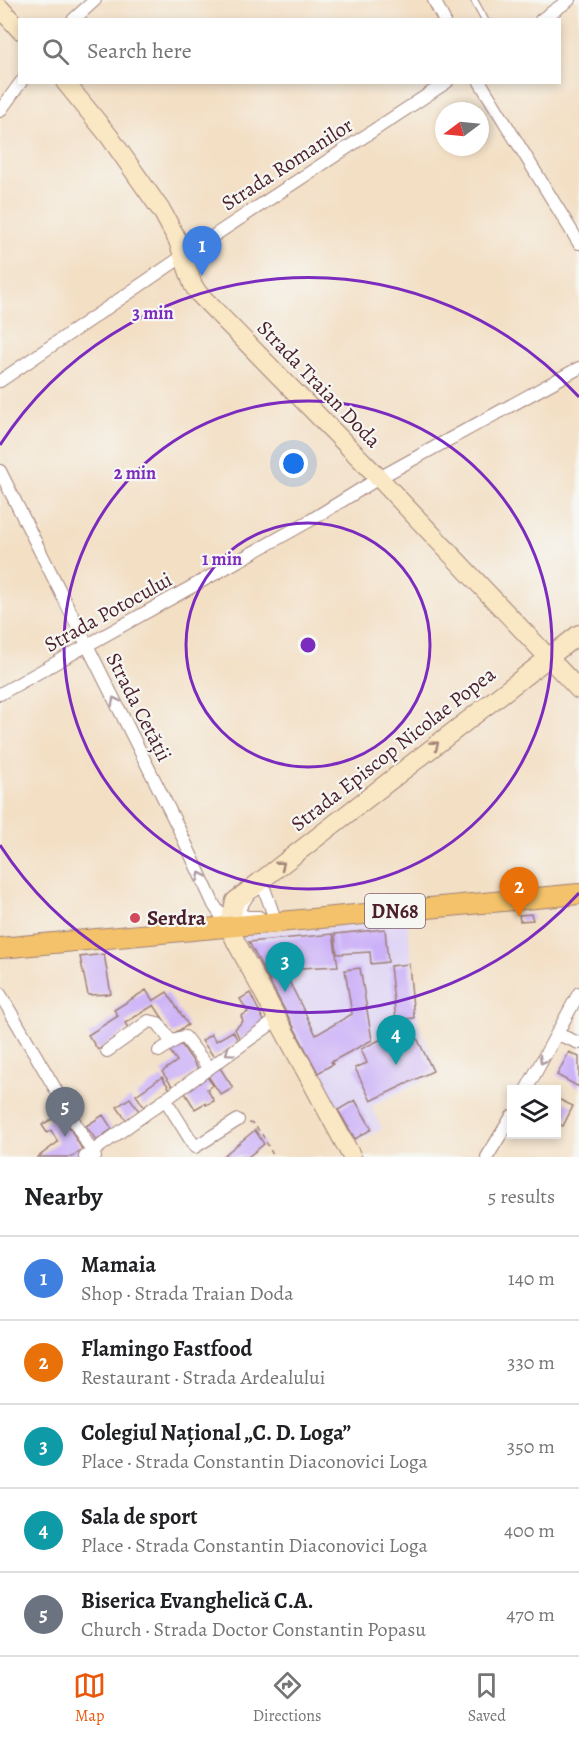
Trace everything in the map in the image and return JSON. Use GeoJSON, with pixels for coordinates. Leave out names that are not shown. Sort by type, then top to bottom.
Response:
{"type":"FeatureCollection","features":[{"type":"Feature","properties":{"kind":"main road","name":"DN68"},"geometry":{"type":"LineString","coordinates":[[0,948],[229,927],[275,919],[579,894]]}},
{"type":"Feature","properties":{"kind":"street"},"geometry":{"type":"LineString","coordinates":[[75,18],[95,0]]}},
{"type":"Feature","properties":{"kind":"street"},"geometry":{"type":"LineString","coordinates":[[434,0],[443,18]]}},
{"type":"Feature","properties":{"kind":"street"},"geometry":{"type":"LineString","coordinates":[[544,18],[569,0]]}},
{"type":"Feature","properties":{"kind":"street"},"geometry":{"type":"LineString","coordinates":[[0,8],[18,28]]}},
{"type":"Feature","properties":{"kind":"street"},"geometry":{"type":"LineString","coordinates":[[0,111],[20,84]]}},
{"type":"Feature","properties":{"kind":"street","name":"Strada Traian Doda"},"geometry":{"type":"LineString","coordinates":[[67,84],[110,136],[163,213],[173,230],[198,293],[379,478],[579,690]]}},
{"type":"Feature","properties":{"kind":"street","name":"Strada Romanilor"},"geometry":{"type":"LineString","coordinates":[[0,381],[183,256],[444,84]]}},
{"type":"Feature","properties":{"kind":"street"},"geometry":{"type":"LineString","coordinates":[[481,84],[579,243]]}},
{"type":"Feature","properties":{"kind":"street","name":"Strada Potocului"},"geometry":{"type":"LineString","coordinates":[[0,694],[311,520],[379,478],[579,368]]}},
{"type":"Feature","properties":{"kind":"street","name":"Strada Cetății"},"geometry":{"type":"LineString","coordinates":[[0,471],[178,827],[214,905],[229,927]]}},
{"type":"Feature","properties":{"kind":"street","name":"Strada Episcop Nicolae Popea"},"geometry":{"type":"LineString","coordinates":[[229,927],[235,901],[262,883],[579,634]]}},
{"type":"Feature","properties":{"kind":"street"},"geometry":{"type":"LineString","coordinates":[[262,883],[275,919],[247,917],[240,914],[239,909],[242,903],[262,883]]}},
{"type":"Feature","properties":{"kind":"street"},"geometry":{"type":"LineString","coordinates":[[229,927],[352,1157]]}},
{"type":"Feature","properties":{"kind":"street"},"geometry":{"type":"LineString","coordinates":[[528,1085],[579,993]]}},
{"type":"Feature","properties":{"kind":"street"},"geometry":{"type":"LineString","coordinates":[[0,994],[91,1155],[208,1067],[278,1019]]}},
{"type":"Feature","properties":{"kind":"street"},"geometry":{"type":"LineString","coordinates":[[107,1050],[144,1023],[153,1020],[158,1023],[172,1043]]}},
{"type":"Feature","properties":{"kind":"street"},"geometry":{"type":"LineString","coordinates":[[558,1034],[579,1044]]}},
{"type":"Feature","properties":{"kind":"street"},"geometry":{"type":"LineString","coordinates":[[159,1051],[179,1038],[185,1037],[208,1067]]}},
{"type":"Feature","properties":{"kind":"street"},"geometry":{"type":"LineString","coordinates":[[165,1099],[195,1147],[238,1120]]}},
{"type":"Feature","properties":{"kind":"street"},"geometry":{"type":"LineString","coordinates":[[487,1157],[507,1124]]}},
{"type":"Feature","properties":{"kind":"lane"},"geometry":{"type":"LineString","coordinates":[[474,0],[484,18]]}},
{"type":"Feature","properties":{"kind":"path"},"geometry":{"type":"LineString","coordinates":[[238,1120],[254,1124],[274,1157]]}},
{"type":"Feature","properties":{"kind":"shaded area"},"geometry":{"type":"Polygon","coordinates":[[[407,919],[419,1025],[439,1073],[371,1106],[382,1129],[352,1144],[240,934],[407,919]]]}},
{"type":"Feature","properties":{"kind":"building"},"geometry":{"type":"Polygon","coordinates":[[[531,914],[533,920],[520,921],[519,915],[531,914]]]}},
{"type":"Feature","properties":{"kind":"building"},"geometry":{"type":"Polygon","coordinates":[[[385,929],[388,962],[371,964],[370,952],[337,954],[335,934],[385,929]]]}},
{"type":"Feature","properties":{"kind":"building"},"geometry":{"type":"Polygon","coordinates":[[[333,934],[338,966],[283,969],[316,1035],[352,1014],[345,970],[360,968],[372,1040],[331,1062],[333,1064],[318,1073],[249,942],[333,934]]]}},
{"type":"Feature","properties":{"kind":"building"},"geometry":{"type":"Polygon","coordinates":[[[104,954],[111,994],[88,995],[80,957],[104,954]]]}},
{"type":"Feature","properties":{"kind":"building"},"geometry":{"type":"Polygon","coordinates":[[[409,964],[414,1018],[396,1020],[390,966],[409,964]]]}},
{"type":"Feature","properties":{"kind":"building"},"geometry":{"type":"Polygon","coordinates":[[[146,990],[153,1001],[167,992],[188,1025],[173,1034],[154,1005],[125,1023],[129,1029],[98,1050],[88,1035],[118,1016],[114,1010],[146,990]]]}},
{"type":"Feature","properties":{"kind":"building"},"geometry":{"type":"Polygon","coordinates":[[[250,993],[265,1023],[240,1040],[235,1029],[243,1021],[241,1016],[248,1012],[240,999],[250,993]]]}},
{"type":"Feature","properties":{"kind":"building"},"geometry":{"type":"Polygon","coordinates":[[[233,1031],[238,1041],[214,1057],[202,1041],[211,1034],[216,1041],[233,1031]]]}},
{"type":"Feature","properties":{"kind":"building"},"geometry":{"type":"Polygon","coordinates":[[[398,1031],[404,1044],[417,1038],[433,1071],[371,1101],[355,1068],[367,1063],[361,1049],[398,1031]]]}},
{"type":"Feature","properties":{"kind":"building"},"geometry":{"type":"Polygon","coordinates":[[[181,1044],[199,1070],[173,1087],[162,1072],[177,1061],[170,1051],[181,1044]]]}},
{"type":"Feature","properties":{"kind":"building"},"geometry":{"type":"Polygon","coordinates":[[[569,1052],[579,1057],[579,1087],[557,1075],[569,1052]]]}},
{"type":"Feature","properties":{"kind":"building"},"geometry":{"type":"Polygon","coordinates":[[[220,1068],[233,1088],[221,1095],[208,1076],[220,1068]]]}},
{"type":"Feature","properties":{"kind":"building"},"geometry":{"type":"Polygon","coordinates":[[[162,1077],[170,1089],[144,1107],[136,1095],[162,1077]]]}},
{"type":"Feature","properties":{"kind":"building"},"geometry":{"type":"Polygon","coordinates":[[[207,1077],[213,1085],[207,1089],[214,1101],[195,1109],[185,1093],[207,1077]]]}},
{"type":"Feature","properties":{"kind":"building"},"geometry":{"type":"Polygon","coordinates":[[[130,1098],[139,1111],[126,1120],[117,1107],[130,1098]]]}},
{"type":"Feature","properties":{"kind":"building"},"geometry":{"type":"Polygon","coordinates":[[[355,1100],[372,1129],[355,1139],[338,1110],[355,1100]]]}},
{"type":"Feature","properties":{"kind":"building"},"geometry":{"type":"Polygon","coordinates":[[[561,1100],[573,1106],[563,1126],[561,1125],[561,1100]]]}},
{"type":"Feature","properties":{"kind":"building"},"geometry":{"type":"Polygon","coordinates":[[[61,1113],[82,1149],[72,1157],[38,1157],[58,1142],[51,1130],[47,1133],[42,1125],[61,1113]]]}},
{"type":"Feature","properties":{"kind":"building"},"geometry":{"type":"Polygon","coordinates":[[[103,1115],[112,1129],[96,1140],[86,1126],[103,1115]]]}},
{"type":"Feature","properties":{"kind":"building"},"geometry":{"type":"Polygon","coordinates":[[[255,1130],[264,1144],[248,1157],[222,1157],[255,1130]]]}},
{"type":"Feature","properties":{"kind":"place","name":"Mamaia"},"geometry":{"type":"Point","coordinates":[202,276]}},
{"type":"Feature","properties":{"kind":"place","name":"Flamingo Fastfood"},"geometry":{"type":"Point","coordinates":[519,917]}},
{"type":"Feature","properties":{"kind":"place","name":"Serdra"},"geometry":{"type":"Point","coordinates":[135,918]}},
{"type":"Feature","properties":{"kind":"place","name":"Colegiul Național „C. D. Loga”"},"geometry":{"type":"Point","coordinates":[285,992]}},
{"type":"Feature","properties":{"kind":"place","name":"Sala de sport"},"geometry":{"type":"Point","coordinates":[396,1065]}},
{"type":"Feature","properties":{"kind":"place","name":"Biserica Evanghelică C.A."},"geometry":{"type":"Point","coordinates":[65,1137]}}]}
